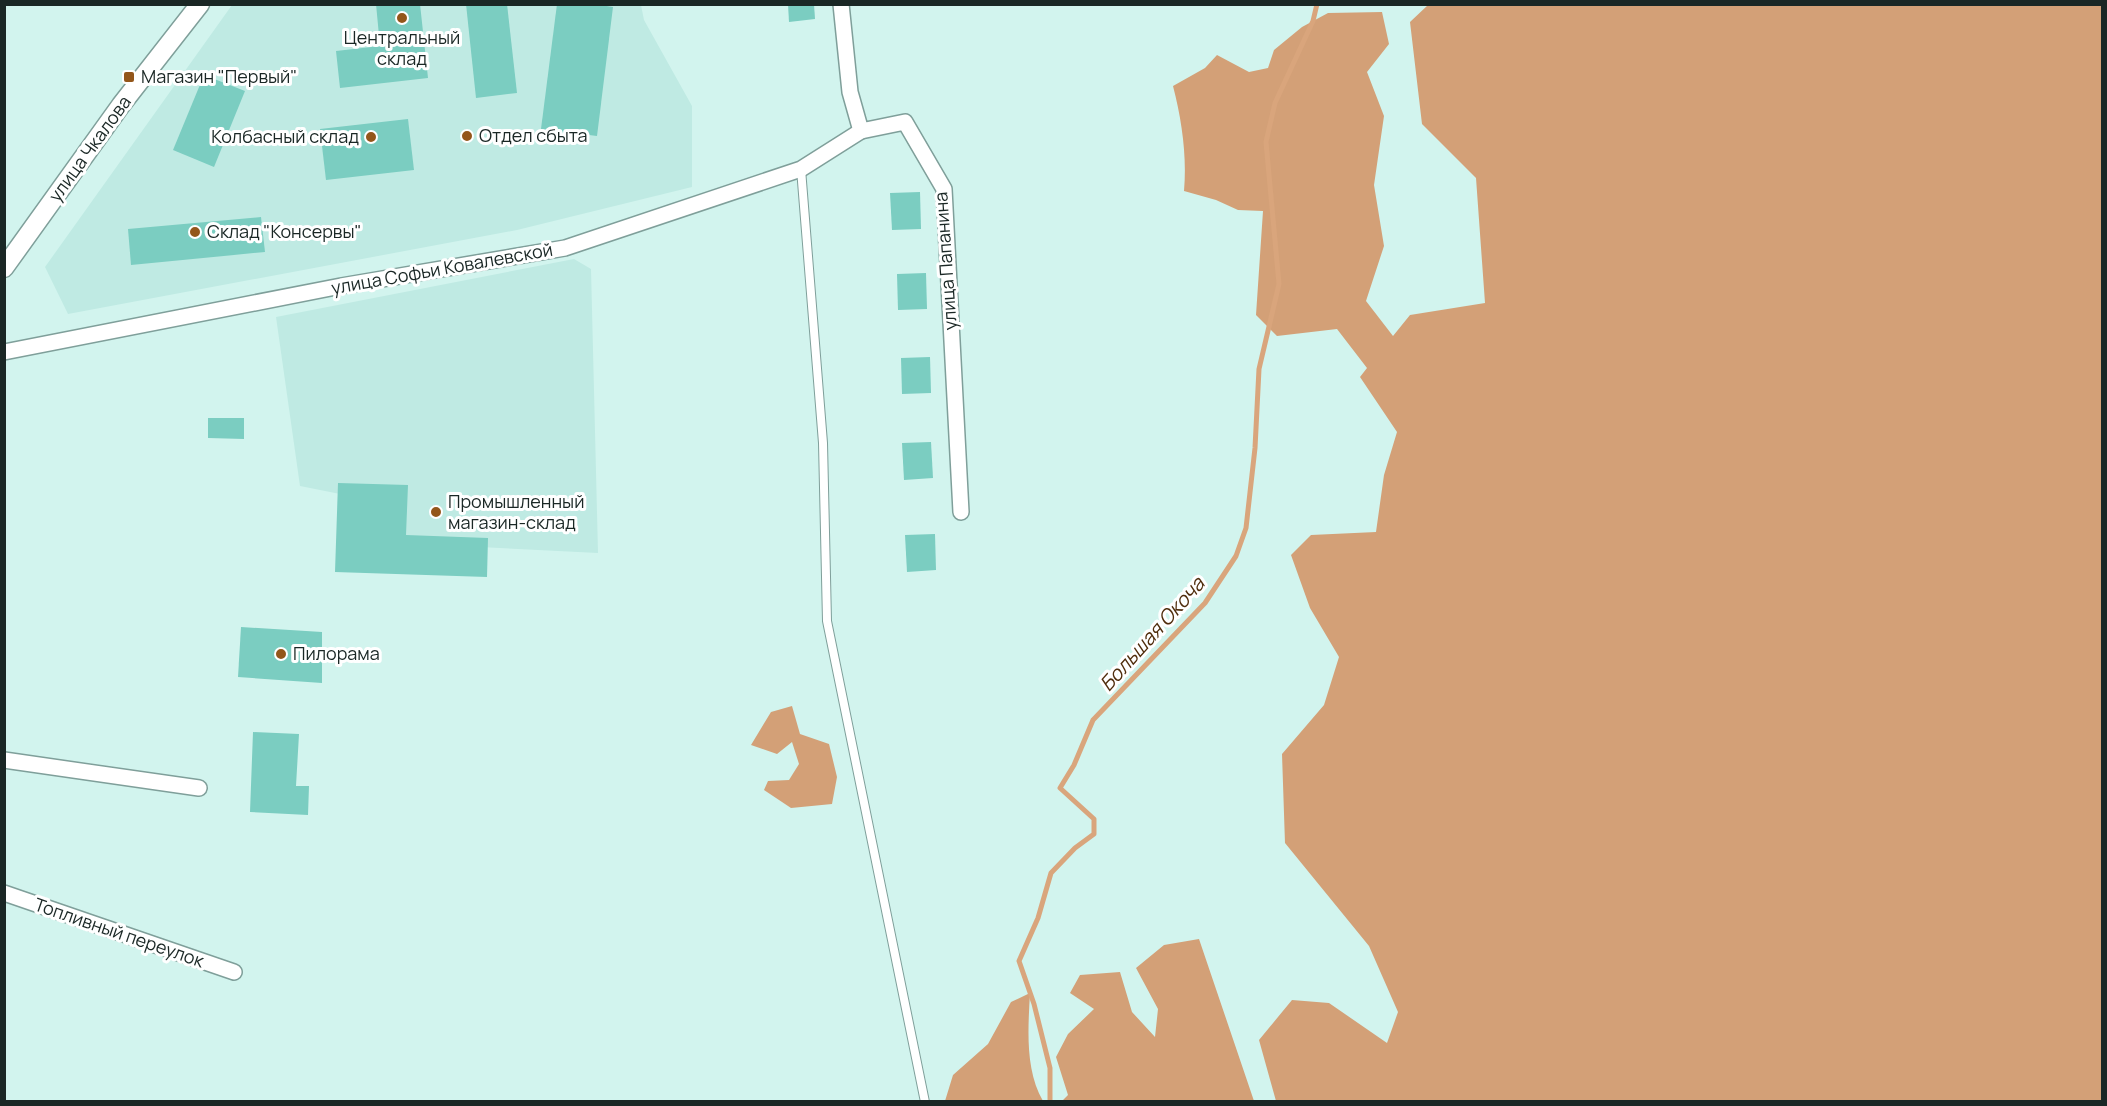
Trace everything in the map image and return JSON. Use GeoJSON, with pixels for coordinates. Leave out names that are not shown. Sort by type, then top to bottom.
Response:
{"type":"FeatureCollection","features":[{"type":"Feature","properties":{"kind":"street","name":"улица Чкалова"},"geometry":{"type":"LineString","coordinates":[[4,268],[121,105],[200,4]]}},
{"type":"Feature","properties":{"kind":"street"},"geometry":{"type":"LineString","coordinates":[[841,4],[850,92],[861,131]]}},
{"type":"Feature","properties":{"kind":"street","name":"улица Папанина"},"geometry":{"type":"LineString","coordinates":[[861,131],[905,122],[944,189],[961,512]]}},
{"type":"Feature","properties":{"kind":"street","name":"улица Софьи Ковалевской"},"geometry":{"type":"LineString","coordinates":[[4,352],[341,286],[565,248],[801,169],[861,131]]}},
{"type":"Feature","properties":{"kind":"street"},"geometry":{"type":"LineString","coordinates":[[4,760],[199,788]]}},
{"type":"Feature","properties":{"kind":"street","name":"Топливный переулок"},"geometry":{"type":"LineString","coordinates":[[4,893],[234,972]]}},
{"type":"Feature","properties":{"kind":"lane"},"geometry":{"type":"LineString","coordinates":[[801,169],[823,444],[827,621],[925,1101]]}},
{"type":"Feature","properties":{"kind":"shaded area"},"geometry":{"type":"Polygon","coordinates":[[[232,5],[641,5],[644,20],[692,106],[692,187],[517,230],[68,314],[45,267],[232,5]]]}},
{"type":"Feature","properties":{"kind":"shaded area"},"geometry":{"type":"Polygon","coordinates":[[[1428,5],[2102,5],[2102,1101],[1276,1101],[1259,1040],[1292,1000],[1329,1003],[1387,1043],[1398,1012],[1369,946],[1285,843],[1282,754],[1324,705],[1339,657],[1310,608],[1291,555],[1311,535],[1376,532],[1384,475],[1397,432],[1360,377],[1367,368],[1337,329],[1277,336],[1256,315],[1263,211],[1238,210],[1216,200],[1184,191],[1183,138],[1173,86],[1205,68],[1217,55],[1249,72],[1268,68],[1274,50],[1302,27],[1328,13],[1382,12],[1389,44],[1367,72],[1384,116],[1374,185],[1384,246],[1366,301],[1393,336],[1410,315],[1485,303],[1476,178],[1422,124],[1410,22],[1428,5]]]}},
{"type":"Feature","properties":{"kind":"shaded area"},"geometry":{"type":"Polygon","coordinates":[[[574,259],[591,269],[598,553],[338,540],[340,494],[300,486],[276,317],[574,259]]]}},
{"type":"Feature","properties":{"kind":"shaded area"},"geometry":{"type":"Polygon","coordinates":[[[792,706],[800,734],[829,744],[837,777],[832,804],[791,808],[764,790],[768,781],[789,780],[799,764],[792,742],[777,754],[751,745],[771,712],[792,706]]]}},
{"type":"Feature","properties":{"kind":"shaded area"},"geometry":{"type":"Polygon","coordinates":[[[1199,939],[1254,1101],[1062,1101],[1068,1095],[1056,1057],[1068,1034],[1094,1009],[1070,993],[1080,975],[1120,972],[1132,1012],[1155,1037],[1158,1009],[1136,968],[1164,945],[1199,939]]]}},
{"type":"Feature","properties":{"kind":"shaded area"},"geometry":{"type":"Polygon","coordinates":[[[1030,993],[1028,1035],[1030,1063],[1043,1101],[945,1101],[953,1075],[988,1044],[1011,1002],[1030,993]]]}},
{"type":"Feature","properties":{"kind":"building"},"geometry":{"type":"Polygon","coordinates":[[[376,4],[420,4],[428,78],[340,88],[336,51],[380,46],[376,4]]]}},
{"type":"Feature","properties":{"kind":"building"},"geometry":{"type":"Polygon","coordinates":[[[466,4],[507,4],[517,93],[476,98],[466,4]]]}},
{"type":"Feature","properties":{"kind":"building"},"geometry":{"type":"Polygon","coordinates":[[[557,4],[594,4],[613,7],[597,136],[541,129],[557,4]]]}},
{"type":"Feature","properties":{"kind":"building"},"geometry":{"type":"Polygon","coordinates":[[[788,4],[814,4],[815,19],[789,22],[788,4]]]}},
{"type":"Feature","properties":{"kind":"building"},"geometry":{"type":"Polygon","coordinates":[[[204,75],[245,91],[214,167],[173,150],[204,75]]]}},
{"type":"Feature","properties":{"kind":"building"},"geometry":{"type":"Polygon","coordinates":[[[408,119],[414,170],[326,180],[320,129],[408,119]]]}},
{"type":"Feature","properties":{"kind":"building"},"geometry":{"type":"Polygon","coordinates":[[[920,192],[921,229],[892,230],[890,193],[920,192]]]}},
{"type":"Feature","properties":{"kind":"building"},"geometry":{"type":"Polygon","coordinates":[[[261,217],[265,252],[131,265],[128,229],[261,217]]]}},
{"type":"Feature","properties":{"kind":"building"},"geometry":{"type":"Polygon","coordinates":[[[926,273],[927,309],[898,310],[897,274],[926,273]]]}},
{"type":"Feature","properties":{"kind":"building"},"geometry":{"type":"Polygon","coordinates":[[[930,357],[931,393],[902,394],[901,358],[930,357]]]}},
{"type":"Feature","properties":{"kind":"building"},"geometry":{"type":"Polygon","coordinates":[[[208,418],[244,418],[244,439],[208,438],[208,418]]]}},
{"type":"Feature","properties":{"kind":"building"},"geometry":{"type":"Polygon","coordinates":[[[931,442],[933,478],[904,480],[902,443],[931,442]]]}},
{"type":"Feature","properties":{"kind":"building"},"geometry":{"type":"Polygon","coordinates":[[[338,483],[408,485],[406,535],[488,538],[487,577],[335,572],[338,483]]]}},
{"type":"Feature","properties":{"kind":"building"},"geometry":{"type":"Polygon","coordinates":[[[935,534],[936,570],[907,572],[905,535],[935,534]]]}},
{"type":"Feature","properties":{"kind":"building","name":"Пилорама"},"geometry":{"type":"Polygon","coordinates":[[[241,627],[322,632],[322,683],[238,677],[241,627]]]}},
{"type":"Feature","properties":{"kind":"building"},"geometry":{"type":"Polygon","coordinates":[[[253,732],[299,734],[296,786],[309,786],[308,815],[250,812],[253,732]]]}},
{"type":"Feature","properties":{"kind":"waterway","name":"Большая Окоча"},"geometry":{"type":"LineString","coordinates":[[1050,1102],[1050,1068],[1034,1004],[1019,961],[1038,918],[1051,873],[1075,848],[1094,834],[1094,819],[1060,788],[1074,765],[1093,720],[1205,603],[1236,556],[1246,528],[1255,448],[1259,369],[1279,284],[1266,142],[1275,103],[1313,21],[1317,4]]}},
{"type":"Feature","properties":{"kind":"place","name":"Центральный склад"},"geometry":{"type":"Point","coordinates":[402,18]}},
{"type":"Feature","properties":{"kind":"place","name":"Магазин \"Первый\""},"geometry":{"type":"Point","coordinates":[129,77]}},
{"type":"Feature","properties":{"kind":"place","name":"Отдел сбыта"},"geometry":{"type":"Point","coordinates":[467,136]}},
{"type":"Feature","properties":{"kind":"place","name":"Колбасный склад"},"geometry":{"type":"Point","coordinates":[371,137]}},
{"type":"Feature","properties":{"kind":"place","name":"Склад \"Консервы\""},"geometry":{"type":"Point","coordinates":[195,232]}},
{"type":"Feature","properties":{"kind":"place","name":"Промышленный магазин-склад"},"geometry":{"type":"Point","coordinates":[436,512]}},
{"type":"Feature","properties":{"kind":"place","name":"Пилорама"},"geometry":{"type":"Point","coordinates":[281,654]}}]}
